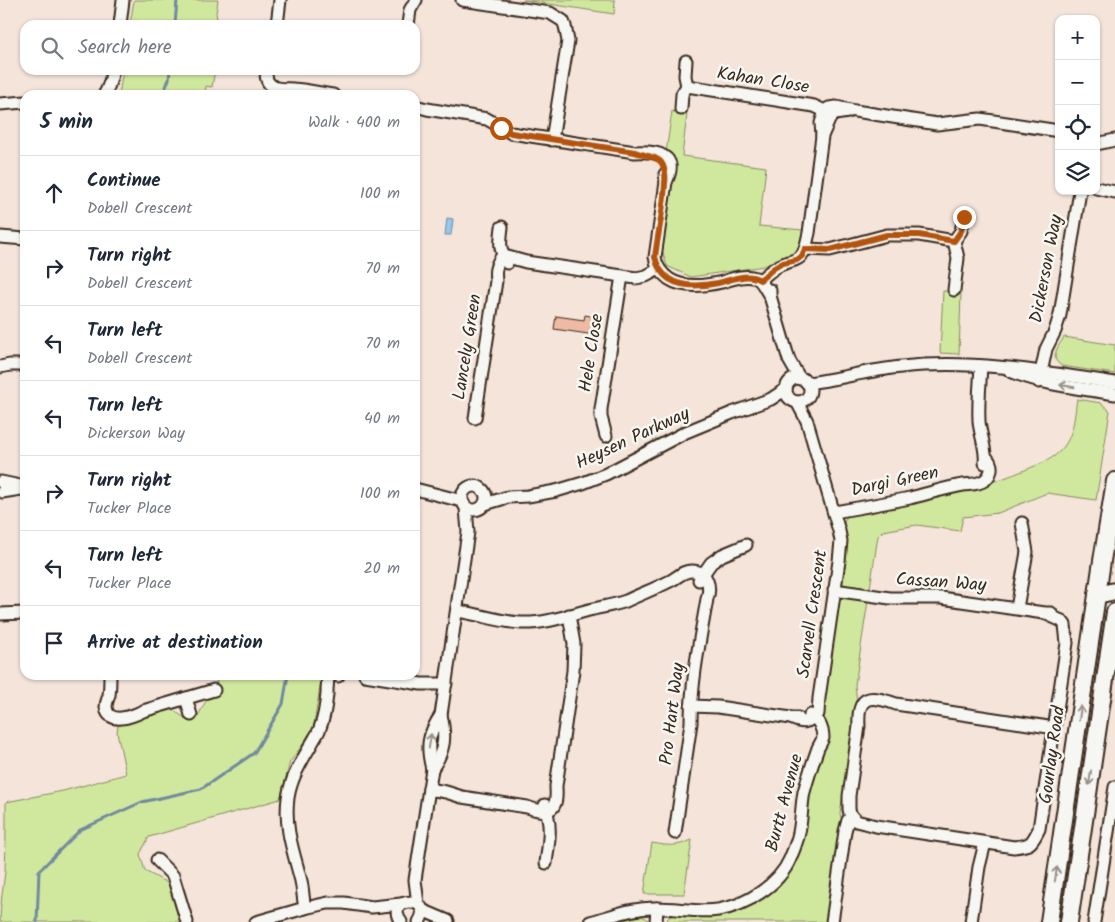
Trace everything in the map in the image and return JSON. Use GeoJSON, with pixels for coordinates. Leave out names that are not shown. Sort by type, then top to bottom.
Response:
{"type":"FeatureCollection","features":[{"type":"Feature","properties":{"kind":"main road","name":"Gourlay Road"},"geometry":{"type":"LineString","coordinates":[[1049,922],[1115,481]]}},
{"type":"Feature","properties":{"kind":"main road"},"geometry":{"type":"LineString","coordinates":[[1097,595],[1115,591]]}},
{"type":"Feature","properties":{"kind":"main road"},"geometry":{"type":"LineString","coordinates":[[1097,595],[1115,604]]}},
{"type":"Feature","properties":{"kind":"main road"},"geometry":{"type":"LineString","coordinates":[[1069,922],[1115,612]]}},
{"type":"Feature","properties":{"kind":"street"},"geometry":{"type":"LineString","coordinates":[[121,20],[124,0]]}},
{"type":"Feature","properties":{"kind":"street"},"geometry":{"type":"LineString","coordinates":[[278,20],[280,0]]}},
{"type":"Feature","properties":{"kind":"street"},"geometry":{"type":"LineString","coordinates":[[409,20],[410,10],[416,0]]}},
{"type":"Feature","properties":{"kind":"street"},"geometry":{"type":"LineString","coordinates":[[462,0],[550,13],[563,21],[566,26],[568,41],[552,140]]}},
{"type":"Feature","properties":{"kind":"street"},"geometry":{"type":"LineString","coordinates":[[681,109],[682,94],[687,86],[685,76],[686,60]]}},
{"type":"Feature","properties":{"kind":"street"},"geometry":{"type":"LineString","coordinates":[[107,90],[112,75]]}},
{"type":"Feature","properties":{"kind":"street"},"geometry":{"type":"LineString","coordinates":[[111,90],[112,75]]}},
{"type":"Feature","properties":{"kind":"street"},"geometry":{"type":"LineString","coordinates":[[266,75],[269,84],[274,87],[282,89],[292,88]]}},
{"type":"Feature","properties":{"kind":"street"},"geometry":{"type":"LineString","coordinates":[[273,75],[281,85],[304,90]]}},
{"type":"Feature","properties":{"kind":"street","name":"Kahan Close"},"geometry":{"type":"LineString","coordinates":[[687,86],[814,106],[828,115]]}},
{"type":"Feature","properties":{"kind":"street"},"geometry":{"type":"LineString","coordinates":[[0,100],[20,102]]}},
{"type":"Feature","properties":{"kind":"street"},"geometry":{"type":"LineString","coordinates":[[0,104],[13,102]]}},
{"type":"Feature","properties":{"kind":"street"},"geometry":{"type":"LineString","coordinates":[[420,108],[487,119],[511,133],[635,152],[660,160],[663,165],[666,182],[655,257],[656,264],[665,276],[674,282],[685,285],[719,283],[749,277],[763,278],[774,268],[783,263],[797,260],[802,256],[809,233],[822,136],[828,115],[855,111],[937,124],[980,119],[1055,130]]}},
{"type":"Feature","properties":{"kind":"street"},"geometry":{"type":"LineString","coordinates":[[1100,143],[1115,140]]}},
{"type":"Feature","properties":{"kind":"street"},"geometry":{"type":"LineString","coordinates":[[1100,189],[1115,192]]}},
{"type":"Feature","properties":{"kind":"street","name":"Dickerson Way"},"geometry":{"type":"LineString","coordinates":[[1040,377],[1046,349],[1055,332],[1060,315],[1079,195]]}},
{"type":"Feature","properties":{"kind":"street"},"geometry":{"type":"LineString","coordinates":[[954,290],[958,258],[954,241],[961,231],[964,217]]}},
{"type":"Feature","properties":{"kind":"street"},"geometry":{"type":"LineString","coordinates":[[502,228],[500,244],[501,253],[505,260],[636,278],[646,276],[659,269]]}},
{"type":"Feature","properties":{"kind":"street"},"geometry":{"type":"LineString","coordinates":[[805,249],[830,250],[887,235],[919,235],[954,241]]}},
{"type":"Feature","properties":{"kind":"street"},"geometry":{"type":"LineString","coordinates":[[0,237],[20,239]]}},
{"type":"Feature","properties":{"kind":"street"},"geometry":{"type":"LineString","coordinates":[[0,241],[20,239]]}},
{"type":"Feature","properties":{"kind":"street","name":"Lancely Green"},"geometry":{"type":"LineString","coordinates":[[475,418],[496,281],[505,260]]}},
{"type":"Feature","properties":{"kind":"street","name":"Hele Close"},"geometry":{"type":"LineString","coordinates":[[606,436],[601,409],[622,276]]}},
{"type":"Feature","properties":{"kind":"street","name":"Scarvell Crescent"},"geometry":{"type":"LineString","coordinates":[[763,278],[807,420],[841,542],[818,698],[812,717]]}},
{"type":"Feature","properties":{"kind":"street"},"geometry":{"type":"LineString","coordinates":[[3,365],[20,365]]}},
{"type":"Feature","properties":{"kind":"street","name":"Heysen Parkway"},"geometry":{"type":"LineString","coordinates":[[482,502],[556,491],[584,483],[606,474],[686,432],[732,413],[830,380],[865,372],[902,366],[981,366],[1002,368],[1026,378],[1040,377],[1115,383]]}},
{"type":"Feature","properties":{"kind":"street","name":"Dargi Green"},"geometry":{"type":"LineString","coordinates":[[834,512],[910,498],[963,485],[984,473],[986,457],[979,420],[981,366]]}},
{"type":"Feature","properties":{"kind":"street","name":"Heysen Parkway"},"geometry":{"type":"LineString","coordinates":[[1040,377],[1115,394]]}},
{"type":"Feature","properties":{"kind":"street"},"geometry":{"type":"LineString","coordinates":[[399,920],[398,911],[415,880],[432,769],[440,756],[444,742],[441,715],[468,532],[464,500],[471,486],[475,486],[479,487],[482,502],[468,532]]}},
{"type":"Feature","properties":{"kind":"street"},"geometry":{"type":"LineString","coordinates":[[1,487],[20,488]]}},
{"type":"Feature","properties":{"kind":"street"},"geometry":{"type":"LineString","coordinates":[[420,490],[464,500],[472,510],[482,502]]}},
{"type":"Feature","properties":{"kind":"street"},"geometry":{"type":"LineString","coordinates":[[1017,608],[1026,552],[1022,523]]}},
{"type":"Feature","properties":{"kind":"street"},"geometry":{"type":"LineString","coordinates":[[457,613],[468,617],[482,617],[519,623],[532,623],[569,615],[624,602],[688,571],[695,571],[701,577],[711,564],[722,555],[746,545]]}},
{"type":"Feature","properties":{"kind":"street","name":"Pro Hart Way"},"geometry":{"type":"LineString","coordinates":[[675,832],[691,723],[691,703],[707,599],[701,577]]}},
{"type":"Feature","properties":{"kind":"street","name":"Cassan Way"},"geometry":{"type":"LineString","coordinates":[[834,590],[890,598],[941,598],[1044,613],[1065,624],[1067,643],[1039,828],[1032,843],[1014,847],[876,826],[860,826],[851,820]]}},
{"type":"Feature","properties":{"kind":"street"},"geometry":{"type":"LineString","coordinates":[[0,609],[20,613]]}},
{"type":"Feature","properties":{"kind":"street"},"geometry":{"type":"LineString","coordinates":[[0,614],[20,613]]}},
{"type":"Feature","properties":{"kind":"street"},"geometry":{"type":"LineString","coordinates":[[546,808],[556,786],[573,671],[574,644],[569,615]]}},
{"type":"Feature","properties":{"kind":"street"},"geometry":{"type":"LineString","coordinates":[[110,680],[110,701],[118,710],[128,712],[143,711],[214,690]]}},
{"type":"Feature","properties":{"kind":"street"},"geometry":{"type":"LineString","coordinates":[[327,680],[327,695]]}},
{"type":"Feature","properties":{"kind":"street"},"geometry":{"type":"LineString","coordinates":[[308,907],[302,896],[302,884],[289,838],[288,798],[298,766],[320,730],[327,695],[333,680]]}},
{"type":"Feature","properties":{"kind":"street"},"geometry":{"type":"LineString","coordinates":[[396,680],[445,687]]}},
{"type":"Feature","properties":{"kind":"street"},"geometry":{"type":"LineString","coordinates":[[186,698],[192,715]]}},
{"type":"Feature","properties":{"kind":"street"},"geometry":{"type":"LineString","coordinates":[[691,703],[791,718],[812,717]]}},
{"type":"Feature","properties":{"kind":"street"},"geometry":{"type":"LineString","coordinates":[[832,922],[844,842],[851,820],[849,796],[858,726],[868,707],[896,704],[1055,728]]}},
{"type":"Feature","properties":{"kind":"street","name":"Burtt Avenue"},"geometry":{"type":"LineString","coordinates":[[590,922],[628,910],[660,908],[700,911],[719,910],[740,904],[755,896],[772,883],[790,860],[802,817],[804,793],[819,746],[812,717]]}},
{"type":"Feature","properties":{"kind":"street"},"geometry":{"type":"LineString","coordinates":[[1094,922],[1115,786]]}},
{"type":"Feature","properties":{"kind":"street"},"geometry":{"type":"LineString","coordinates":[[429,792],[445,797],[462,797],[546,808]]}},
{"type":"Feature","properties":{"kind":"street"},"geometry":{"type":"LineString","coordinates":[[546,808],[550,819],[546,863]]}},
{"type":"Feature","properties":{"kind":"street"},"geometry":{"type":"LineString","coordinates":[[971,922],[982,842]]}},
{"type":"Feature","properties":{"kind":"street"},"geometry":{"type":"LineString","coordinates":[[157,860],[173,876],[187,922]]}},
{"type":"Feature","properties":{"kind":"street"},"geometry":{"type":"LineString","coordinates":[[415,880],[422,917],[419,922]]}},
{"type":"Feature","properties":{"kind":"street"},"geometry":{"type":"LineString","coordinates":[[256,922],[328,903],[372,906],[411,901],[452,921]]}},
{"type":"Feature","properties":{"kind":"street"},"geometry":{"type":"LineString","coordinates":[[372,906],[399,920]]}},
{"type":"Feature","properties":{"kind":"street"},"geometry":{"type":"LineString","coordinates":[[656,922],[660,908]]}},
{"type":"Feature","properties":{"kind":"street"},"geometry":{"type":"LineString","coordinates":[[660,908],[662,922]]}},
{"type":"Feature","properties":{"kind":"street"},"geometry":{"type":"LineString","coordinates":[[430,922],[452,921]]}},
{"type":"Feature","properties":{"kind":"green space"},"geometry":{"type":"Polygon","coordinates":[[[134,0],[218,0],[217,20],[131,20],[134,0]]]}},
{"type":"Feature","properties":{"kind":"green space"},"geometry":{"type":"Polygon","coordinates":[[[523,0],[615,0],[614,14],[523,0]]]}},
{"type":"Feature","properties":{"kind":"green space"},"geometry":{"type":"Polygon","coordinates":[[[122,75],[214,75],[212,87],[206,86],[206,90],[120,90],[122,75]]]}},
{"type":"Feature","properties":{"kind":"green space"},"geometry":{"type":"Polygon","coordinates":[[[672,111],[687,114],[682,156],[766,167],[759,226],[803,230],[801,251],[764,266],[691,277],[667,266],[661,246],[666,153],[672,111]]]}},
{"type":"Feature","properties":{"kind":"green space"},"geometry":{"type":"Polygon","coordinates":[[[943,291],[961,292],[959,354],[940,353],[943,291]]]}},
{"type":"Feature","properties":{"kind":"green space"},"geometry":{"type":"Polygon","coordinates":[[[1064,337],[1115,345],[1115,374],[1062,366],[1058,363],[1055,356],[1057,348],[1064,337]]]}},
{"type":"Feature","properties":{"kind":"green space"},"geometry":{"type":"Polygon","coordinates":[[[1077,399],[1101,403],[1110,411],[1096,500],[1047,493],[998,513],[963,517],[960,531],[917,525],[883,531],[878,536],[855,685],[857,702],[840,814],[844,825],[827,922],[666,922],[669,917],[674,915],[704,917],[728,914],[754,904],[777,886],[798,854],[803,838],[810,794],[827,739],[821,719],[846,554],[845,519],[852,514],[896,506],[983,485],[1047,460],[1059,452],[1068,440],[1073,427],[1077,399]]]}},
{"type":"Feature","properties":{"kind":"green space"},"geometry":{"type":"Polygon","coordinates":[[[216,680],[321,680],[313,730],[290,762],[280,799],[149,837],[140,854],[145,871],[169,884],[180,922],[0,922],[5,872],[6,802],[63,791],[126,774],[117,732],[118,726],[123,721],[169,708],[187,719],[198,716],[208,697],[220,694],[216,680]]]}},
{"type":"Feature","properties":{"kind":"green space"},"geometry":{"type":"Polygon","coordinates":[[[692,840],[684,894],[644,894],[652,843],[672,845],[692,840]]]}},
{"type":"Feature","properties":{"kind":"green space"},"geometry":{"type":"Polygon","coordinates":[[[640,916],[650,922],[616,922],[640,916]]]}},
{"type":"Feature","properties":{"kind":"water"},"geometry":{"type":"Polygon","coordinates":[[[447,218],[453,219],[451,235],[445,235],[447,218]]]}},
{"type":"Feature","properties":{"kind":"building"},"geometry":{"type":"Polygon","coordinates":[[[585,315],[595,317],[594,325],[598,326],[595,335],[554,329],[556,316],[584,320],[585,315]]]}},
{"type":"Feature","properties":{"kind":"waterway"},"geometry":{"type":"LineString","coordinates":[[175,20],[177,0]]}},
{"type":"Feature","properties":{"kind":"waterway"},"geometry":{"type":"LineString","coordinates":[[165,90],[169,75]]}},
{"type":"Feature","properties":{"kind":"waterway"},"geometry":{"type":"LineString","coordinates":[[37,922],[39,871],[80,830],[142,802],[201,789],[254,753],[283,704],[287,680]]}},
{"type":"Feature","properties":{"kind":"route"},"geometry":{"type":"LineString","coordinates":[[501,128],[511,133],[635,152],[660,160],[663,165],[666,182],[655,257],[656,264],[665,276],[674,282],[685,285],[719,283],[749,277],[760,280],[783,263],[797,260],[802,256],[805,249],[830,250],[887,235],[919,235],[954,241],[961,231],[964,217]]}}]}
